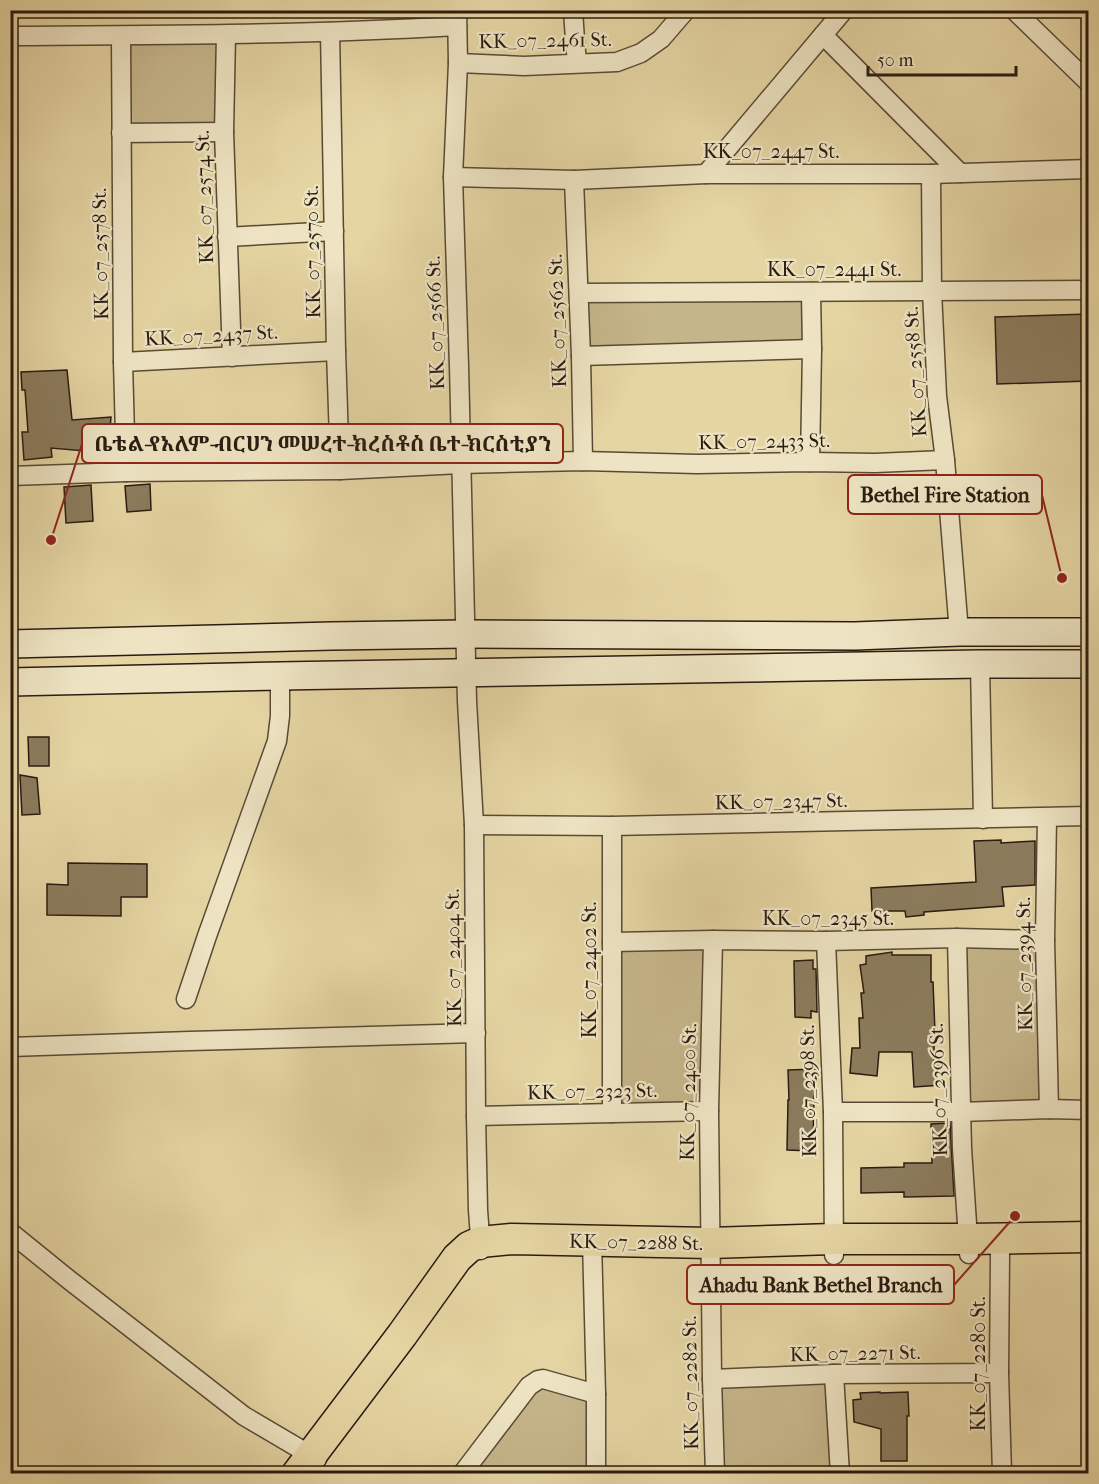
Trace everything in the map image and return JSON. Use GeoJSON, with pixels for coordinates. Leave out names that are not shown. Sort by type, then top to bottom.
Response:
{"type":"FeatureCollection","features":[{"type":"Feature","properties":{"kind":"main road"},"geometry":{"type":"LineString","coordinates":[[1000,1247],[1089,1237]]}},
{"type":"Feature","properties":{"kind":"main road"},"geometry":{"type":"LineString","coordinates":[[311,1466],[414,1341],[469,1270],[481,1249],[510,1252],[593,1247],[710,1249],[1000,1247],[1089,1252]]}},
{"type":"Feature","properties":{"kind":"street"},"geometry":{"type":"LineString","coordinates":[[573,10],[574,40],[578,63]]}},
{"type":"Feature","properties":{"kind":"street","name":"KK_07_2461 St."},"geometry":{"type":"LineString","coordinates":[[458,63],[524,66],[617,62],[641,53],[661,39],[686,10]]}},
{"type":"Feature","properties":{"kind":"street"},"geometry":{"type":"LineString","coordinates":[[706,174],[844,10]]}},
{"type":"Feature","properties":{"kind":"street"},"geometry":{"type":"LineString","coordinates":[[1014,10],[1089,82]]}},
{"type":"Feature","properties":{"kind":"street"},"geometry":{"type":"LineString","coordinates":[[10,36],[330,32],[457,18]]}},
{"type":"Feature","properties":{"kind":"street","name":"KK_07_2566 St."},"geometry":{"type":"LineString","coordinates":[[457,18],[458,63],[453,177],[466,673]]}},
{"type":"Feature","properties":{"kind":"street","name":"KK_07_2570 St."},"geometry":{"type":"LineString","coordinates":[[330,32],[340,470]]}},
{"type":"Feature","properties":{"kind":"street","name":"KK_07_2574 St."},"geometry":{"type":"LineString","coordinates":[[226,35],[224,132],[232,357]]}},
{"type":"Feature","properties":{"kind":"street"},"geometry":{"type":"LineString","coordinates":[[824,35],[960,172]]}},
{"type":"Feature","properties":{"kind":"street","name":"KK_07_2578 St."},"geometry":{"type":"LineString","coordinates":[[121,36],[126,472]]}},
{"type":"Feature","properties":{"kind":"street"},"geometry":{"type":"LineString","coordinates":[[121,133],[224,132]]}},
{"type":"Feature","properties":{"kind":"street","name":"KK_07_2447 St."},"geometry":{"type":"LineString","coordinates":[[453,177],[574,180],[706,174],[931,174],[1089,169]]}},
{"type":"Feature","properties":{"kind":"street","name":"KK_07_2558 St."},"geometry":{"type":"LineString","coordinates":[[931,174],[936,396],[945,460],[958,632]]}},
{"type":"Feature","properties":{"kind":"street","name":"KK_07_2562 St."},"geometry":{"type":"LineString","coordinates":[[574,180],[583,461]]}},
{"type":"Feature","properties":{"kind":"street"},"geometry":{"type":"LineString","coordinates":[[227,237],[334,231]]}},
{"type":"Feature","properties":{"kind":"street","name":"KK_07_2441 St."},"geometry":{"type":"LineString","coordinates":[[579,293],[1089,290]]}},
{"type":"Feature","properties":{"kind":"street"},"geometry":{"type":"LineString","coordinates":[[810,462],[811,292]]}},
{"type":"Feature","properties":{"kind":"street"},"geometry":{"type":"LineString","coordinates":[[581,356],[812,349]]}},
{"type":"Feature","properties":{"kind":"street","name":"KK_07_2437 St."},"geometry":{"type":"LineString","coordinates":[[123,362],[336,351]]}},
{"type":"Feature","properties":{"kind":"street","name":"KK_07_2433 St."},"geometry":{"type":"LineString","coordinates":[[461,464],[583,461],[697,464],[875,463],[945,460]]}},
{"type":"Feature","properties":{"kind":"street"},"geometry":{"type":"LineString","coordinates":[[10,476],[126,472],[340,470],[461,464]]}},
{"type":"Feature","properties":{"kind":"street"},"geometry":{"type":"LineString","coordinates":[[10,644],[465,634],[855,636],[958,632],[1089,632]]}},
{"type":"Feature","properties":{"kind":"street"},"geometry":{"type":"LineString","coordinates":[[1013,632],[1013,663]]}},
{"type":"Feature","properties":{"kind":"street"},"geometry":{"type":"LineString","coordinates":[[10,682],[1013,663],[1089,664]]}},
{"type":"Feature","properties":{"kind":"street"},"geometry":{"type":"LineString","coordinates":[[980,664],[983,819]]}},
{"type":"Feature","properties":{"kind":"street","name":"KK_07_2404 St."},"geometry":{"type":"LineString","coordinates":[[466,673],[474,825],[476,1116],[481,1249]]}},
{"type":"Feature","properties":{"kind":"street"},"geometry":{"type":"LineString","coordinates":[[186,999],[277,741],[280,716],[280,676]]}},
{"type":"Feature","properties":{"kind":"street","name":"KK_07_2347 St."},"geometry":{"type":"LineString","coordinates":[[474,825],[612,826],[1089,816]]}},
{"type":"Feature","properties":{"kind":"street","name":"KK_07_2394 St."},"geometry":{"type":"LineString","coordinates":[[1047,818],[1045,940],[1049,1109]]}},
{"type":"Feature","properties":{"kind":"street","name":"KK_07_2402 St."},"geometry":{"type":"LineString","coordinates":[[612,826],[612,1113]]}},
{"type":"Feature","properties":{"kind":"street","name":"KK_07_2345 St."},"geometry":{"type":"LineString","coordinates":[[612,942],[957,938],[1045,940]]}},
{"type":"Feature","properties":{"kind":"street","name":"KK_07_2396 St."},"geometry":{"type":"LineString","coordinates":[[957,938],[962,1148],[969,1247]]}},
{"type":"Feature","properties":{"kind":"street","name":"KK_07_2400 St."},"geometry":{"type":"LineString","coordinates":[[710,1249],[709,1111],[713,940]]}},
{"type":"Feature","properties":{"kind":"street","name":"KK_07_2398 St."},"geometry":{"type":"LineString","coordinates":[[826,941],[833,1112],[834,1247]]}},
{"type":"Feature","properties":{"kind":"street"},"geometry":{"type":"LineString","coordinates":[[10,1047],[476,1033]]}},
{"type":"Feature","properties":{"kind":"street"},"geometry":{"type":"LineString","coordinates":[[833,1112],[1089,1110]]}},
{"type":"Feature","properties":{"kind":"street","name":"KK_07_2323 St."},"geometry":{"type":"LineString","coordinates":[[476,1116],[709,1111]]}},
{"type":"Feature","properties":{"kind":"street"},"geometry":{"type":"LineString","coordinates":[[10,1232],[311,1466]]}},
{"type":"Feature","properties":{"kind":"street"},"geometry":{"type":"LineString","coordinates":[[593,1247],[596,1473]]}},
{"type":"Feature","properties":{"kind":"street","name":"KK_07_2280 St."},"geometry":{"type":"LineString","coordinates":[[1000,1247],[999,1373],[1002,1473]]}},
{"type":"Feature","properties":{"kind":"street","name":"KK_07_2282 St."},"geometry":{"type":"LineString","coordinates":[[710,1249],[715,1473]]}},
{"type":"Feature","properties":{"kind":"street","name":"KK_07_2271 St."},"geometry":{"type":"LineString","coordinates":[[712,1379],[834,1374],[999,1373]]}},
{"type":"Feature","properties":{"kind":"street"},"geometry":{"type":"LineString","coordinates":[[834,1374],[840,1473]]}},
{"type":"Feature","properties":{"kind":"street"},"geometry":{"type":"LineString","coordinates":[[462,1473],[529,1386],[538,1380],[550,1380],[596,1394]]}},
{"type":"Feature","properties":{"kind":"shaded area"},"geometry":{"type":"Polygon","coordinates":[[[226,35],[224,132],[121,133],[121,36],[226,35]]]}},
{"type":"Feature","properties":{"kind":"shaded area"},"geometry":{"type":"Polygon","coordinates":[[[811,292],[812,349],[581,356],[579,293],[811,292]]]}},
{"type":"Feature","properties":{"kind":"shaded area"},"geometry":{"type":"Polygon","coordinates":[[[957,938],[1045,940],[1049,1109],[961,1112],[957,938]]]}},
{"type":"Feature","properties":{"kind":"shaded area"},"geometry":{"type":"Polygon","coordinates":[[[713,940],[709,1111],[612,1113],[612,942],[713,940]]]}},
{"type":"Feature","properties":{"kind":"shaded area"},"geometry":{"type":"Polygon","coordinates":[[[834,1374],[840,1473],[715,1473],[712,1379],[834,1374]]]}},
{"type":"Feature","properties":{"kind":"shaded area"},"geometry":{"type":"Polygon","coordinates":[[[538,1380],[596,1394],[596,1473],[463,1474],[538,1380]]]}},
{"type":"Feature","properties":{"kind":"building"},"geometry":{"type":"Polygon","coordinates":[[[1089,314],[1089,381],[997,384],[995,317],[1089,314]]]}},
{"type":"Feature","properties":{"kind":"building"},"geometry":{"type":"Polygon","coordinates":[[[67,370],[72,420],[111,417],[108,453],[51,448],[52,457],[24,460],[22,432],[28,432],[25,390],[22,390],[21,372],[67,370]]]}},
{"type":"Feature","properties":{"kind":"building"},"geometry":{"type":"Polygon","coordinates":[[[150,484],[151,510],[127,512],[125,486],[150,484]]]}},
{"type":"Feature","properties":{"kind":"building"},"geometry":{"type":"Polygon","coordinates":[[[91,485],[93,521],[66,523],[64,487],[91,485]]]}},
{"type":"Feature","properties":{"kind":"building"},"geometry":{"type":"Polygon","coordinates":[[[28,737],[49,737],[49,766],[29,766],[28,737]]]}},
{"type":"Feature","properties":{"kind":"building"},"geometry":{"type":"Polygon","coordinates":[[[20,775],[37,778],[40,814],[22,815],[20,775]]]}},
{"type":"Feature","properties":{"kind":"building"},"geometry":{"type":"Polygon","coordinates":[[[1001,840],[1001,843],[1035,841],[1035,885],[1002,887],[1004,906],[924,912],[924,915],[906,917],[905,911],[872,911],[871,888],[976,882],[974,841],[1001,840]]]}},
{"type":"Feature","properties":{"kind":"building"},"geometry":{"type":"Polygon","coordinates":[[[68,863],[147,864],[147,897],[121,897],[121,916],[47,915],[47,884],[68,885],[68,863]]]}},
{"type":"Feature","properties":{"kind":"building"},"geometry":{"type":"Polygon","coordinates":[[[892,952],[892,955],[931,955],[935,1032],[934,1064],[941,1064],[942,1085],[914,1087],[912,1052],[879,1052],[877,1076],[850,1073],[852,1048],[860,1048],[859,1018],[863,1018],[861,993],[864,993],[860,965],[866,964],[866,956],[892,952]]]}},
{"type":"Feature","properties":{"kind":"building"},"geometry":{"type":"Polygon","coordinates":[[[813,960],[813,969],[816,969],[817,1012],[811,1011],[811,1018],[795,1017],[794,961],[813,960]]]}},
{"type":"Feature","properties":{"kind":"building"},"geometry":{"type":"Polygon","coordinates":[[[816,1069],[813,1151],[787,1150],[788,1070],[816,1069]]]}},
{"type":"Feature","properties":{"kind":"building"},"geometry":{"type":"Polygon","coordinates":[[[950,1123],[954,1196],[904,1197],[904,1192],[861,1193],[861,1168],[904,1167],[904,1163],[932,1163],[931,1124],[950,1123]]]}},
{"type":"Feature","properties":{"kind":"building"},"geometry":{"type":"Polygon","coordinates":[[[908,1392],[907,1461],[881,1461],[881,1429],[854,1422],[853,1400],[861,1399],[860,1393],[908,1392]]]}},
{"type":"Feature","properties":{"kind":"place","name":"ቤቴል-የአለም-ብርሀን መሠረተ-ክረስቶስ ቤተ-ክርስቲያን"},"geometry":{"type":"Point","coordinates":[51,540]}},
{"type":"Feature","properties":{"kind":"place","name":"Bethel Fire Station"},"geometry":{"type":"Point","coordinates":[1062,578]}},
{"type":"Feature","properties":{"kind":"place","name":"Ahadu Bank Bethel Branch"},"geometry":{"type":"Point","coordinates":[1015,1216]}}]}
